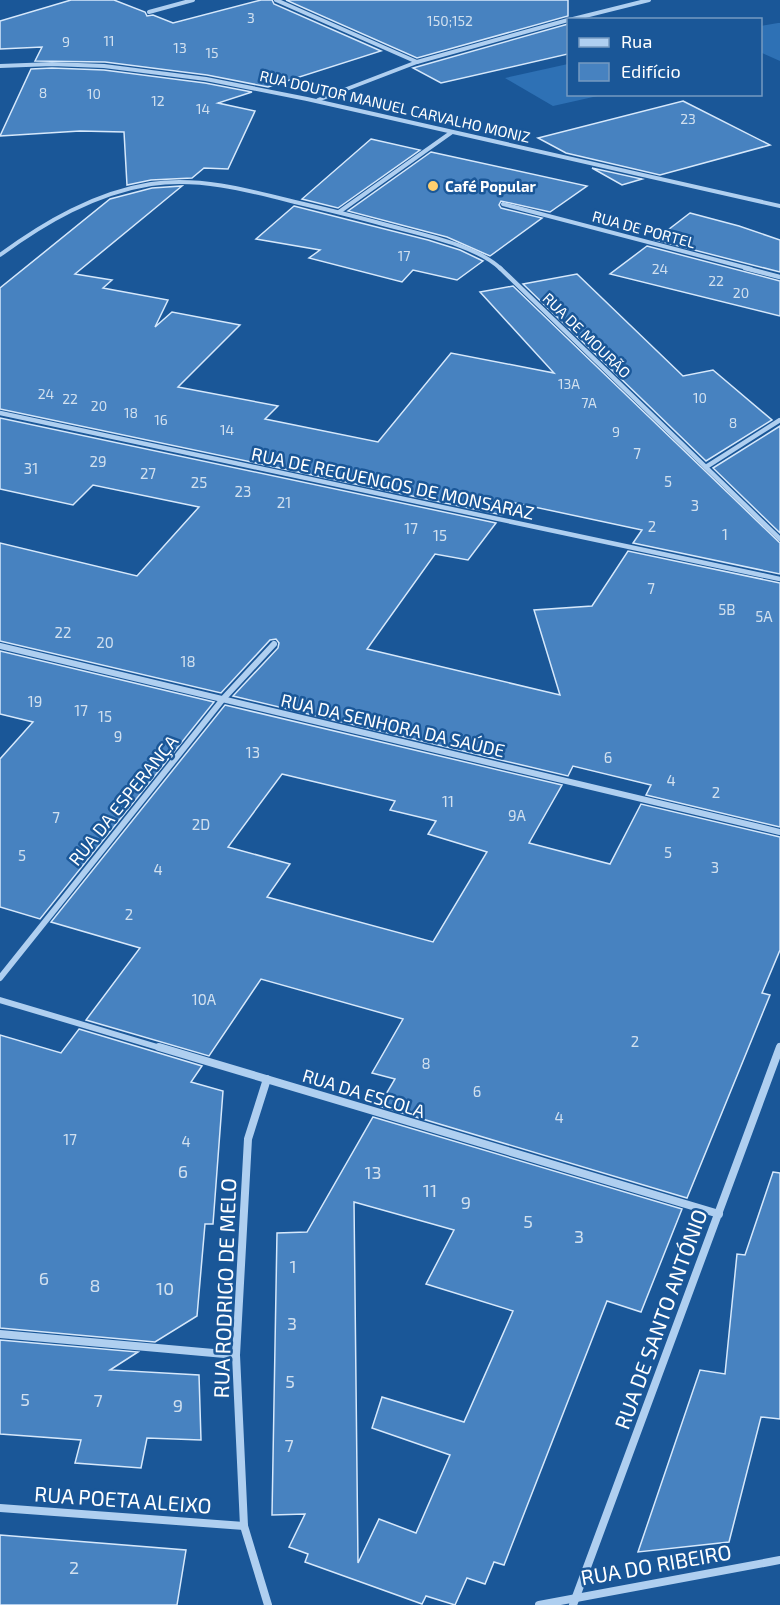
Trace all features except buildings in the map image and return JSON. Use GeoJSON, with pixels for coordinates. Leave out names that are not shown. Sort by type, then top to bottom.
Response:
{"type":"FeatureCollection","features":[{"type":"Feature","properties":{"kind":"street"},"geometry":{"type":"LineString","coordinates":[[149,12],[193,0]]}},
{"type":"Feature","properties":{"kind":"street"},"geometry":{"type":"LineString","coordinates":[[276,0],[417,62]]}},
{"type":"Feature","properties":{"kind":"street"},"geometry":{"type":"LineString","coordinates":[[577,18],[649,0]]}},
{"type":"Feature","properties":{"kind":"street"},"geometry":{"type":"LineString","coordinates":[[316,101],[417,62],[567,21]]}},
{"type":"Feature","properties":{"kind":"street","name":"RUA DOUTOR MANUEL CARVALHO MONIZ"},"geometry":{"type":"LineString","coordinates":[[0,66],[101,66],[178,73],[316,101],[780,206]]}},
{"type":"Feature","properties":{"kind":"street"},"geometry":{"type":"LineString","coordinates":[[339,212],[452,132]]}},
{"type":"Feature","properties":{"kind":"street","name":"RUA DE MOURÃO"},"geometry":{"type":"LineString","coordinates":[[0,255],[45,223],[82,205],[126,189],[183,181],[241,188],[339,212],[481,254],[498,266],[780,539]]}},
{"type":"Feature","properties":{"kind":"street","name":"RUA DE PORTEL"},"geometry":{"type":"LineString","coordinates":[[502,204],[780,277]]}},
{"type":"Feature","properties":{"kind":"street","name":"RUA DE REGUENGOS DE MONSARAZ"},"geometry":{"type":"LineString","coordinates":[[0,413],[780,579]]}},
{"type":"Feature","properties":{"kind":"street"},"geometry":{"type":"LineString","coordinates":[[706,467],[780,420]]}},
{"type":"Feature","properties":{"kind":"street","name":"RUA DA ESPERANÇA"},"geometry":{"type":"LineString","coordinates":[[0,978],[224,699],[274,644]]}},
{"type":"Feature","properties":{"kind":"street","name":"RUA DA SENHORA DA SAÚDE"},"geometry":{"type":"LineString","coordinates":[[0,646],[780,832]]}},
{"type":"Feature","properties":{"kind":"street","name":"RUA DA ESCOLA"},"geometry":{"type":"LineString","coordinates":[[0,1000],[719,1214]]}},
{"type":"Feature","properties":{"kind":"street","name":"RUA DE SANTO ANTÓNIO"},"geometry":{"type":"LineString","coordinates":[[575,1601],[780,1046]]}},
{"type":"Feature","properties":{"kind":"street","name":"RUA RODRIGO DE MELO"},"geometry":{"type":"LineString","coordinates":[[267,1079],[248,1139],[237,1355],[244,1526],[268,1605]]}},
{"type":"Feature","properties":{"kind":"street"},"geometry":{"type":"LineString","coordinates":[[0,1334],[237,1355]]}},
{"type":"Feature","properties":{"kind":"street","name":"RUA POETA ALEIXO"},"geometry":{"type":"LineString","coordinates":[[0,1508],[244,1526]]}},
{"type":"Feature","properties":{"kind":"street","name":"RUA DO RIBEIRO"},"geometry":{"type":"LineString","coordinates":[[539,1605],[575,1601],[780,1560]]}},
{"type":"Feature","properties":{"kind":"shaded area"},"geometry":{"type":"Polygon","coordinates":[[[780,23],[780,61],[762,53],[762,26],[780,23]]]}},
{"type":"Feature","properties":{"kind":"shaded area"},"geometry":{"type":"Polygon","coordinates":[[[567,64],[567,96],[598,96],[553,106],[505,78],[567,64]]]}},
{"type":"Feature","properties":{"kind":"place","name":"Café Popular"},"geometry":{"type":"Point","coordinates":[433,186]}}]}
